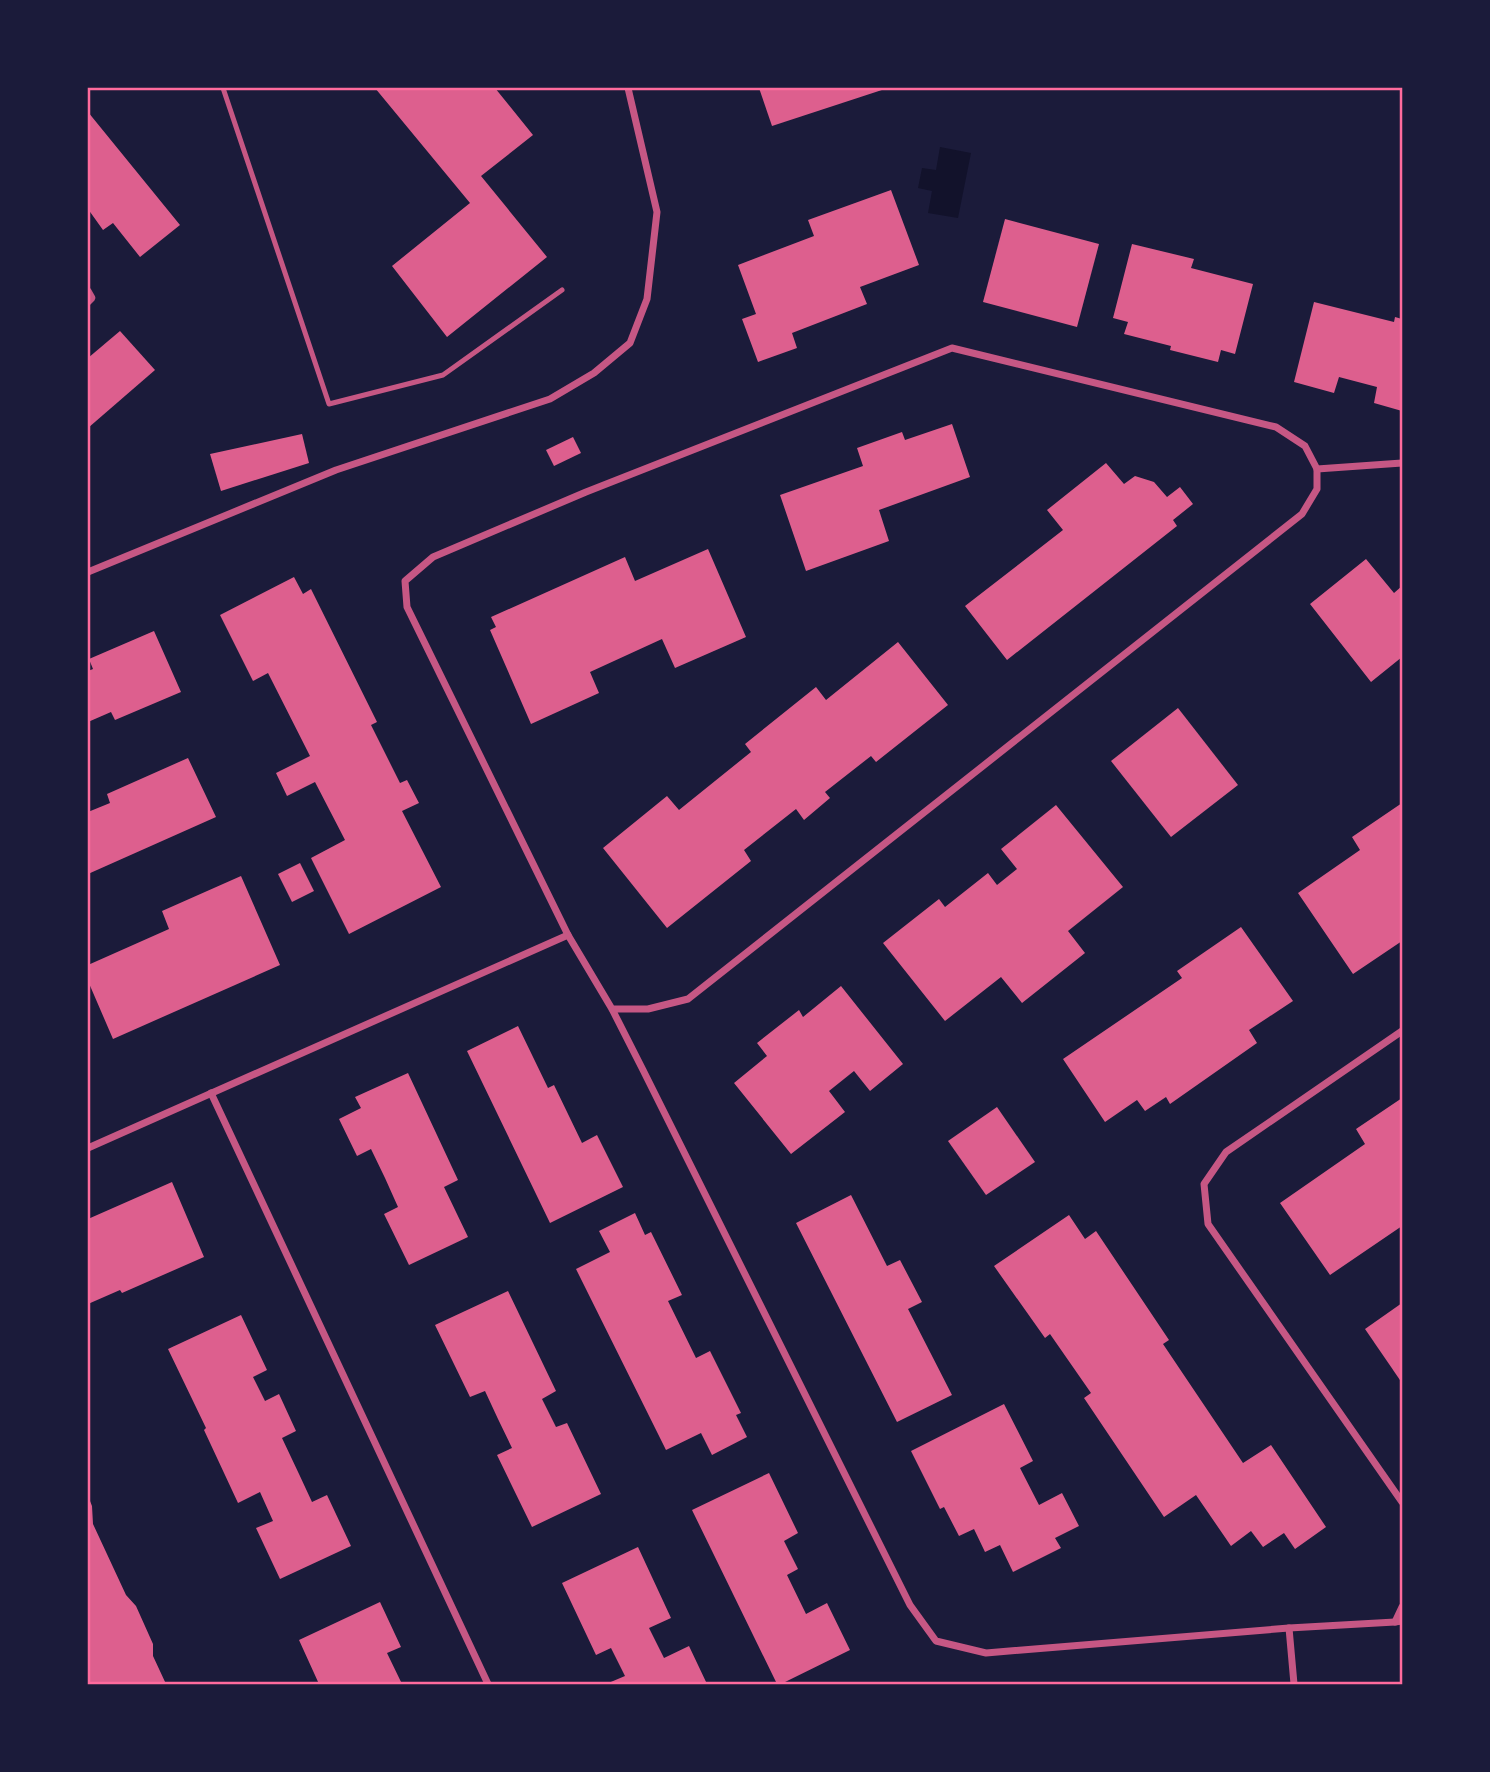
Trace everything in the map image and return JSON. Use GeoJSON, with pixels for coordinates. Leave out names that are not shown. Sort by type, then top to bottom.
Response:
{"type":"FeatureCollection","features":[{"type":"Feature","properties":{"kind":"street"},"geometry":{"type":"LineString","coordinates":[[88,572],[336,470],[550,399],[594,373],[630,343],[647,299],[657,212],[628,88]]}},
{"type":"Feature","properties":{"kind":"street"},"geometry":{"type":"LineString","coordinates":[[88,291],[92,298],[88,302]]}},
{"type":"Feature","properties":{"kind":"street"},"geometry":{"type":"LineString","coordinates":[[612,1009],[648,1009],[688,999],[1302,514],[1317,489],[1317,470],[1305,446],[1276,427],[952,348],[586,492],[433,557],[405,581],[407,607],[568,935],[612,1009],[910,1605],[936,1640],[985,1653],[1399,1621],[1402,1607]]}},
{"type":"Feature","properties":{"kind":"street"},"geometry":{"type":"LineString","coordinates":[[1317,470],[1402,463]]}},
{"type":"Feature","properties":{"kind":"street"},"geometry":{"type":"LineString","coordinates":[[88,1148],[568,935]]}},
{"type":"Feature","properties":{"kind":"street"},"geometry":{"type":"LineString","coordinates":[[1402,1031],[1226,1152],[1204,1184],[1209,1224],[1402,1502]]}},
{"type":"Feature","properties":{"kind":"street"},"geometry":{"type":"LineString","coordinates":[[211,1093],[488,1685]]}},
{"type":"Feature","properties":{"kind":"street"},"geometry":{"type":"LineString","coordinates":[[1289,1628],[1294,1685]]}},
{"type":"Feature","properties":{"kind":"lane"},"geometry":{"type":"LineString","coordinates":[[223,88],[329,404],[443,375],[562,290]]}},
{"type":"Feature","properties":{"kind":"shaded area"},"geometry":{"type":"Polygon","coordinates":[[[940,147],[971,153],[958,218],[928,213],[932,191],[918,188],[922,168],[936,170],[940,147]]]}},
{"type":"Feature","properties":{"kind":"building"},"geometry":{"type":"Polygon","coordinates":[[[375,88],[495,88],[533,135],[481,176],[547,257],[447,337],[392,266],[470,203],[375,88]]]}},
{"type":"Feature","properties":{"kind":"building"},"geometry":{"type":"Polygon","coordinates":[[[759,88],[888,88],[772,126],[759,88]]]}},
{"type":"Feature","properties":{"kind":"building"},"geometry":{"type":"Polygon","coordinates":[[[88,112],[180,225],[140,257],[113,223],[103,230],[88,209],[88,112]]]}},
{"type":"Feature","properties":{"kind":"building"},"geometry":{"type":"Polygon","coordinates":[[[891,190],[919,265],[860,287],[867,304],[792,333],[797,348],[758,362],[742,319],[756,314],[738,265],[814,236],[808,220],[891,190]]]}},
{"type":"Feature","properties":{"kind":"building"},"geometry":{"type":"Polygon","coordinates":[[[1005,219],[1099,244],[1077,327],[983,302],[1005,219]]]}},
{"type":"Feature","properties":{"kind":"building"},"geometry":{"type":"Polygon","coordinates":[[[1132,244],[1194,259],[1191,268],[1253,284],[1235,354],[1221,350],[1218,362],[1170,350],[1171,346],[1124,334],[1128,322],[1113,318],[1132,244]]]}},
{"type":"Feature","properties":{"kind":"building"},"geometry":{"type":"Polygon","coordinates":[[[1314,302],[1394,322],[1395,317],[1402,319],[1402,411],[1374,403],[1377,387],[1339,377],[1334,393],[1294,382],[1314,302]]]}},
{"type":"Feature","properties":{"kind":"building"},"geometry":{"type":"Polygon","coordinates":[[[120,331],[155,370],[88,428],[88,358],[120,331]]]}},
{"type":"Feature","properties":{"kind":"building"},"geometry":{"type":"Polygon","coordinates":[[[952,424],[970,477],[879,510],[889,541],[806,571],[780,495],[863,466],[857,448],[902,432],[905,440],[952,424]]]}},
{"type":"Feature","properties":{"kind":"building"},"geometry":{"type":"Polygon","coordinates":[[[302,434],[309,463],[221,491],[210,454],[302,434]]]}},
{"type":"Feature","properties":{"kind":"building"},"geometry":{"type":"Polygon","coordinates":[[[573,437],[581,453],[554,466],[546,450],[573,437]]]}},
{"type":"Feature","properties":{"kind":"building"},"geometry":{"type":"Polygon","coordinates":[[[1106,463],[1124,484],[1135,476],[1154,482],[1167,497],[1180,487],[1193,504],[1173,520],[1177,526],[1007,660],[965,606],[1063,530],[1047,510],[1106,463]]]}},
{"type":"Feature","properties":{"kind":"building"},"geometry":{"type":"Polygon","coordinates":[[[708,549],[746,637],[675,668],[662,639],[590,672],[599,693],[531,724],[490,630],[496,627],[491,617],[625,557],[635,581],[708,549]]]}},
{"type":"Feature","properties":{"kind":"building"},"geometry":{"type":"Polygon","coordinates":[[[1366,559],[1394,593],[1402,586],[1402,657],[1371,682],[1310,604],[1366,559]]]}},
{"type":"Feature","properties":{"kind":"building"},"geometry":{"type":"Polygon","coordinates":[[[294,577],[303,594],[311,589],[377,722],[371,725],[400,783],[407,780],[419,803],[402,811],[441,887],[349,934],[311,858],[345,840],[315,782],[287,796],[276,773],[310,756],[268,673],[253,681],[220,615],[294,577]]]}},
{"type":"Feature","properties":{"kind":"building"},"geometry":{"type":"Polygon","coordinates":[[[154,631],[181,692],[115,720],[111,712],[88,722],[88,671],[93,669],[89,659],[154,631]]]}},
{"type":"Feature","properties":{"kind":"building"},"geometry":{"type":"Polygon","coordinates":[[[898,642],[948,705],[876,762],[871,756],[825,792],[830,798],[804,820],[796,809],[744,850],[751,861],[667,928],[603,848],[667,796],[679,810],[751,752],[745,744],[816,687],[826,700],[898,642]]]}},
{"type":"Feature","properties":{"kind":"building"},"geometry":{"type":"Polygon","coordinates":[[[1178,708],[1238,785],[1171,837],[1111,761],[1178,708]]]}},
{"type":"Feature","properties":{"kind":"building"},"geometry":{"type":"Polygon","coordinates":[[[188,758],[216,817],[88,874],[88,812],[110,803],[107,794],[188,758]]]}},
{"type":"Feature","properties":{"kind":"building"},"geometry":{"type":"Polygon","coordinates":[[[1402,803],[1402,941],[1353,974],[1298,893],[1360,850],[1352,837],[1402,803]]]}},
{"type":"Feature","properties":{"kind":"building"},"geometry":{"type":"Polygon","coordinates":[[[1056,805],[1123,887],[1068,931],[1085,953],[1022,1003],[1001,977],[945,1021],[883,943],[939,899],[945,907],[988,873],[997,885],[1017,869],[1001,849],[1056,805]]]}},
{"type":"Feature","properties":{"kind":"building"},"geometry":{"type":"Polygon","coordinates":[[[300,863],[314,891],[292,902],[278,874],[300,863]]]}},
{"type":"Feature","properties":{"kind":"building"},"geometry":{"type":"Polygon","coordinates":[[[241,876],[280,965],[113,1039],[88,981],[88,965],[169,929],[162,911],[241,876]]]}},
{"type":"Feature","properties":{"kind":"building"},"geometry":{"type":"Polygon","coordinates":[[[1241,927],[1293,1001],[1249,1030],[1257,1043],[1170,1104],[1166,1097],[1145,1111],[1137,1100],[1105,1122],[1063,1059],[1182,978],[1177,971],[1241,927]]]}},
{"type":"Feature","properties":{"kind":"building"},"geometry":{"type":"Polygon","coordinates":[[[841,986],[903,1064],[870,1091],[854,1071],[829,1091],[845,1112],[791,1154],[734,1083],[767,1056],[757,1043],[799,1010],[803,1017],[841,986]]]}},
{"type":"Feature","properties":{"kind":"building"},"geometry":{"type":"Polygon","coordinates":[[[518,1026],[548,1088],[554,1085],[582,1143],[597,1135],[623,1187],[550,1223],[467,1051],[518,1026]]]}},
{"type":"Feature","properties":{"kind":"building"},"geometry":{"type":"Polygon","coordinates":[[[408,1073],[458,1180],[444,1187],[468,1237],[409,1265],[384,1214],[398,1207],[385,1178],[371,1149],[357,1156],[339,1119],[361,1108],[355,1097],[408,1073]]]}},
{"type":"Feature","properties":{"kind":"building"},"geometry":{"type":"Polygon","coordinates":[[[1402,1098],[1402,1226],[1330,1275],[1280,1203],[1365,1144],[1356,1129],[1402,1098]]]}},
{"type":"Feature","properties":{"kind":"building"},"geometry":{"type":"Polygon","coordinates":[[[997,1107],[1035,1162],[986,1195],[948,1141],[997,1107]]]}},
{"type":"Feature","properties":{"kind":"building"},"geometry":{"type":"Polygon","coordinates":[[[172,1182],[204,1257],[122,1293],[120,1290],[88,1304],[88,1219],[172,1182]]]}},
{"type":"Feature","properties":{"kind":"building"},"geometry":{"type":"Polygon","coordinates":[[[851,1195],[887,1266],[900,1260],[922,1302],[908,1309],[952,1395],[897,1422],[796,1223],[851,1195]]]}},
{"type":"Feature","properties":{"kind":"building"},"geometry":{"type":"Polygon","coordinates":[[[635,1213],[645,1235],[651,1232],[682,1295],[668,1301],[696,1358],[710,1351],[741,1413],[736,1415],[747,1437],[712,1455],[701,1433],[666,1450],[576,1269],[610,1252],[599,1231],[635,1213]]]}},
{"type":"Feature","properties":{"kind":"building"},"geometry":{"type":"Polygon","coordinates":[[[1069,1215],[1085,1239],[1096,1231],[1169,1340],[1163,1344],[1243,1463],[1271,1445],[1326,1527],[1295,1549],[1284,1533],[1263,1547],[1251,1531],[1231,1546],[1196,1495],[1164,1517],[1084,1398],[1091,1393],[1050,1334],[1045,1338],[994,1266],[1069,1215]]]}},
{"type":"Feature","properties":{"kind":"building"},"geometry":{"type":"Polygon","coordinates":[[[508,1291],[556,1391],[542,1399],[556,1427],[567,1423],[601,1494],[532,1527],[497,1455],[512,1448],[485,1391],[470,1397],[435,1325],[508,1291]]]}},
{"type":"Feature","properties":{"kind":"building"},"geometry":{"type":"Polygon","coordinates":[[[1402,1303],[1402,1383],[1365,1329],[1402,1303]]]}},
{"type":"Feature","properties":{"kind":"building"},"geometry":{"type":"Polygon","coordinates":[[[241,1315],[267,1370],[253,1377],[265,1401],[279,1394],[296,1431],[282,1438],[312,1502],[327,1495],[351,1546],[280,1579],[256,1528],[273,1521],[260,1492],[238,1503],[168,1349],[241,1315]]]}},
{"type":"Feature","properties":{"kind":"building"},"geometry":{"type":"Polygon","coordinates":[[[1004,1404],[1033,1461],[1020,1468],[1039,1505],[1062,1493],[1079,1526],[1055,1538],[1061,1548],[1013,1572],[1000,1545],[985,1552],[974,1529],[959,1536],[944,1507],[940,1509],[911,1451],[1004,1404]]]}},
{"type":"Feature","properties":{"kind":"building"},"geometry":{"type":"Polygon","coordinates":[[[769,1473],[798,1533],[784,1541],[798,1569],[787,1575],[806,1614],[827,1603],[850,1650],[781,1684],[777,1684],[692,1510],[769,1473]]]}},
{"type":"Feature","properties":{"kind":"building"},"geometry":{"type":"Polygon","coordinates":[[[88,1496],[92,1506],[93,1524],[126,1595],[136,1606],[153,1644],[153,1656],[166,1684],[88,1684],[88,1496]]]}},
{"type":"Feature","properties":{"kind":"building"},"geometry":{"type":"Polygon","coordinates":[[[638,1547],[671,1618],[649,1628],[664,1658],[689,1646],[707,1684],[606,1684],[625,1676],[611,1648],[596,1655],[562,1583],[638,1547]]]}},
{"type":"Feature","properties":{"kind":"building"},"geometry":{"type":"Polygon","coordinates":[[[380,1602],[401,1647],[387,1653],[402,1684],[319,1684],[299,1640],[380,1602]]]}}]}
